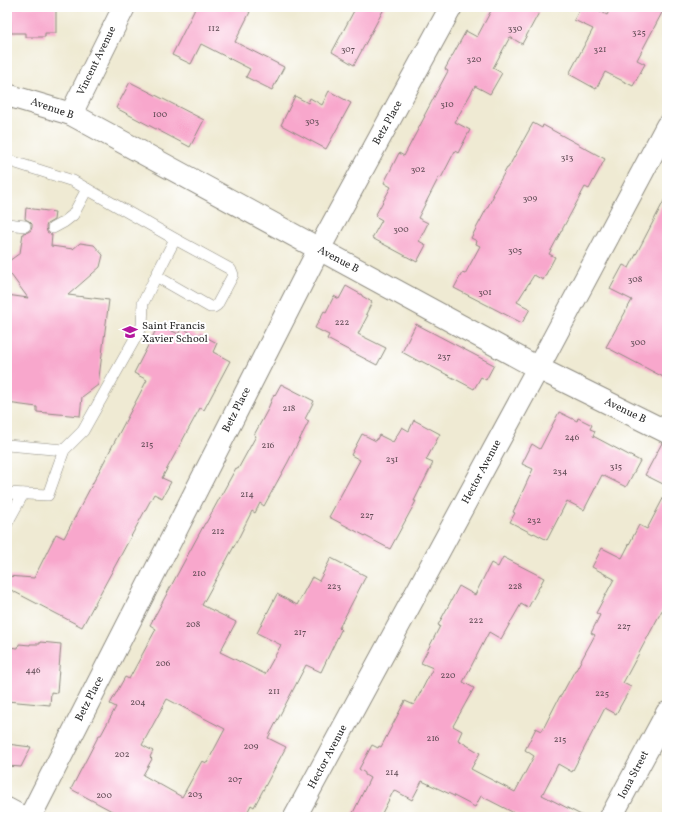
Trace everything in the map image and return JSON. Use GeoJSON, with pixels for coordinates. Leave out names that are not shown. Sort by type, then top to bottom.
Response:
{"type":"FeatureCollection","features":[{"type":"Feature","properties":{"kind":"street","name":"Vincent Avenue"},"geometry":{"type":"LineString","coordinates":[[71,114],[124,7]]}},
{"type":"Feature","properties":{"kind":"street","name":"Betz Place"},"geometry":{"type":"LineString","coordinates":[[30,817],[319,249],[451,7]]}},
{"type":"Feature","properties":{"kind":"street","name":"Avenue B"},"geometry":{"type":"LineString","coordinates":[[7,94],[71,114],[538,368],[667,432]]}},
{"type":"Feature","properties":{"kind":"street","name":"Hector Avenue"},"geometry":{"type":"LineString","coordinates":[[295,817],[667,126]]}},
{"type":"Feature","properties":{"kind":"street","name":"Iona Street"},"geometry":{"type":"LineString","coordinates":[[611,817],[667,713]]}},
{"type":"Feature","properties":{"kind":"street"},"geometry":{"type":"LineString","coordinates":[[7,809],[22,817]]}},
{"type":"Feature","properties":{"kind":"lane"},"geometry":{"type":"LineString","coordinates":[[7,160],[73,181],[230,269],[233,275],[217,305],[214,307],[210,307],[156,276]]}},
{"type":"Feature","properties":{"kind":"lane"},"geometry":{"type":"LineString","coordinates":[[53,228],[73,215],[87,189]]}},
{"type":"Feature","properties":{"kind":"lane"},"geometry":{"type":"LineString","coordinates":[[7,224],[25,226]]}},
{"type":"Feature","properties":{"kind":"lane"},"geometry":{"type":"LineString","coordinates":[[7,493],[48,495],[64,450],[84,431],[142,326],[143,302],[175,239]]}},
{"type":"Feature","properties":{"kind":"lane"},"geometry":{"type":"LineString","coordinates":[[7,445],[64,450]]}},
{"type":"Feature","properties":{"kind":"lane"},"geometry":{"type":"LineString","coordinates":[[7,523],[23,494]]}},
{"type":"Feature","properties":{"kind":"building"},"geometry":{"type":"Polygon","coordinates":[[[10,7],[56,7],[56,33],[45,33],[45,37],[26,37],[26,33],[11,33],[10,7]]]}},
{"type":"Feature","properties":{"kind":"building"},"geometry":{"type":"Polygon","coordinates":[[[196,7],[241,7],[250,12],[235,42],[284,67],[272,90],[246,77],[250,69],[201,44],[191,64],[172,55],[196,7]]]}},
{"type":"Feature","properties":{"kind":"building"},"geometry":{"type":"Polygon","coordinates":[[[356,7],[385,7],[354,65],[332,52],[356,7]]]}},
{"type":"Feature","properties":{"kind":"building"},"geometry":{"type":"Polygon","coordinates":[[[493,7],[542,7],[522,44],[510,37],[493,68],[502,73],[490,94],[475,86],[455,122],[470,130],[458,153],[455,151],[441,178],[439,177],[418,218],[428,223],[419,241],[426,245],[417,262],[372,238],[382,220],[375,216],[391,187],[384,183],[399,153],[404,156],[448,71],[445,69],[466,31],[477,37],[493,7]]]}},
{"type":"Feature","properties":{"kind":"building"},"geometry":{"type":"Polygon","coordinates":[[[581,7],[592,7],[607,15],[611,7],[665,7],[637,60],[645,64],[633,86],[605,72],[596,89],[569,74],[593,29],[574,20],[581,7]]]}},
{"type":"Feature","properties":{"kind":"building"},"geometry":{"type":"Polygon","coordinates":[[[130,82],[204,120],[190,147],[116,108],[130,82]]]}},
{"type":"Feature","properties":{"kind":"building"},"geometry":{"type":"Polygon","coordinates":[[[329,91],[351,103],[326,149],[281,125],[295,96],[308,103],[310,98],[322,105],[329,91]]]}},
{"type":"Feature","properties":{"kind":"building"},"geometry":{"type":"Polygon","coordinates":[[[533,123],[542,128],[543,125],[605,159],[589,189],[585,187],[549,254],[555,257],[543,280],[534,275],[517,302],[530,309],[522,323],[454,288],[462,273],[465,274],[480,246],[476,244],[477,241],[471,238],[494,195],[492,195],[533,123]]]}},
{"type":"Feature","properties":{"kind":"building"},"geometry":{"type":"Polygon","coordinates":[[[667,195],[667,379],[606,347],[632,300],[610,289],[623,265],[629,268],[667,195]]]}},
{"type":"Feature","properties":{"kind":"building"},"geometry":{"type":"Polygon","coordinates":[[[26,208],[55,212],[54,220],[47,224],[46,227],[47,232],[52,235],[51,246],[73,249],[80,243],[94,245],[103,255],[100,267],[68,295],[109,300],[98,385],[82,397],[80,416],[37,412],[37,407],[7,403],[7,295],[28,298],[9,272],[9,261],[20,253],[23,233],[31,230],[32,227],[32,224],[25,219],[26,208]]]}},
{"type":"Feature","properties":{"kind":"building"},"geometry":{"type":"Polygon","coordinates":[[[346,286],[372,302],[366,314],[368,315],[358,334],[386,348],[377,365],[327,339],[329,335],[315,328],[324,311],[326,312],[334,296],[339,299],[346,286]]]}},
{"type":"Feature","properties":{"kind":"building"},"geometry":{"type":"Polygon","coordinates":[[[159,324],[178,334],[182,328],[198,337],[200,334],[217,343],[213,352],[230,361],[204,410],[200,408],[162,478],[171,482],[162,498],[154,494],[82,627],[7,588],[7,576],[34,578],[56,534],[64,538],[147,380],[134,373],[159,324]]]}},
{"type":"Feature","properties":{"kind":"building"},"geometry":{"type":"Polygon","coordinates":[[[416,324],[494,365],[486,380],[481,377],[474,389],[402,352],[416,324]]]}},
{"type":"Feature","properties":{"kind":"building"},"geometry":{"type":"Polygon","coordinates":[[[281,384],[314,401],[305,419],[309,421],[264,506],[260,503],[255,513],[252,511],[202,605],[236,622],[220,652],[265,674],[281,645],[257,633],[277,594],[297,605],[312,577],[319,581],[331,558],[366,576],[339,628],[341,630],[321,672],[306,665],[268,738],[286,747],[254,807],[251,805],[245,817],[123,817],[71,789],[99,735],[101,735],[116,707],[110,704],[125,677],[129,679],[156,629],[150,625],[205,523],[256,436],[254,435],[274,394],[275,395],[281,384]],[[167,699],[142,745],[153,751],[150,757],[152,759],[143,775],[182,797],[202,761],[207,763],[225,729],[167,699]]]}},
{"type":"Feature","properties":{"kind":"building"},"geometry":{"type":"Polygon","coordinates":[[[559,412],[577,421],[578,418],[592,425],[590,429],[595,431],[593,436],[640,461],[626,487],[602,475],[584,510],[567,501],[547,540],[510,522],[515,513],[513,512],[533,469],[522,464],[532,444],[540,449],[559,412]]]}},
{"type":"Feature","properties":{"kind":"building"},"geometry":{"type":"Polygon","coordinates":[[[414,420],[440,434],[426,460],[433,463],[414,501],[416,501],[390,549],[329,517],[360,460],[351,455],[362,434],[376,441],[379,435],[393,442],[402,427],[409,431],[414,420]]]}},
{"type":"Feature","properties":{"kind":"building"},"geometry":{"type":"Polygon","coordinates":[[[662,443],[667,444],[667,486],[645,475],[662,443]]]}},
{"type":"Feature","properties":{"kind":"building"},"geometry":{"type":"Polygon","coordinates":[[[667,491],[667,601],[623,683],[631,687],[616,714],[605,708],[572,772],[558,764],[542,795],[585,817],[522,817],[481,796],[475,807],[422,781],[412,800],[394,790],[380,817],[351,817],[370,778],[359,769],[372,745],[378,748],[379,746],[381,747],[405,701],[414,705],[433,668],[421,663],[440,626],[438,625],[459,586],[475,595],[491,563],[498,567],[503,557],[544,578],[528,608],[521,604],[501,639],[489,632],[463,682],[474,688],[453,726],[462,731],[458,740],[480,753],[471,769],[515,792],[534,756],[525,750],[536,728],[542,731],[595,635],[591,633],[600,615],[596,613],[614,579],[592,567],[602,548],[622,558],[639,525],[647,529],[667,491]]]}},
{"type":"Feature","properties":{"kind":"building"},"geometry":{"type":"Polygon","coordinates":[[[40,642],[61,644],[57,693],[51,692],[50,705],[7,701],[7,647],[18,648],[19,644],[30,645],[40,644],[40,642]]]}},
{"type":"Feature","properties":{"kind":"building"},"geometry":{"type":"Polygon","coordinates":[[[7,744],[31,747],[21,767],[7,766],[7,744]]]}},
{"type":"Feature","properties":{"kind":"place","name":"Saint Francis Xavier School"},"geometry":{"type":"Point","coordinates":[130,332]}}]}
